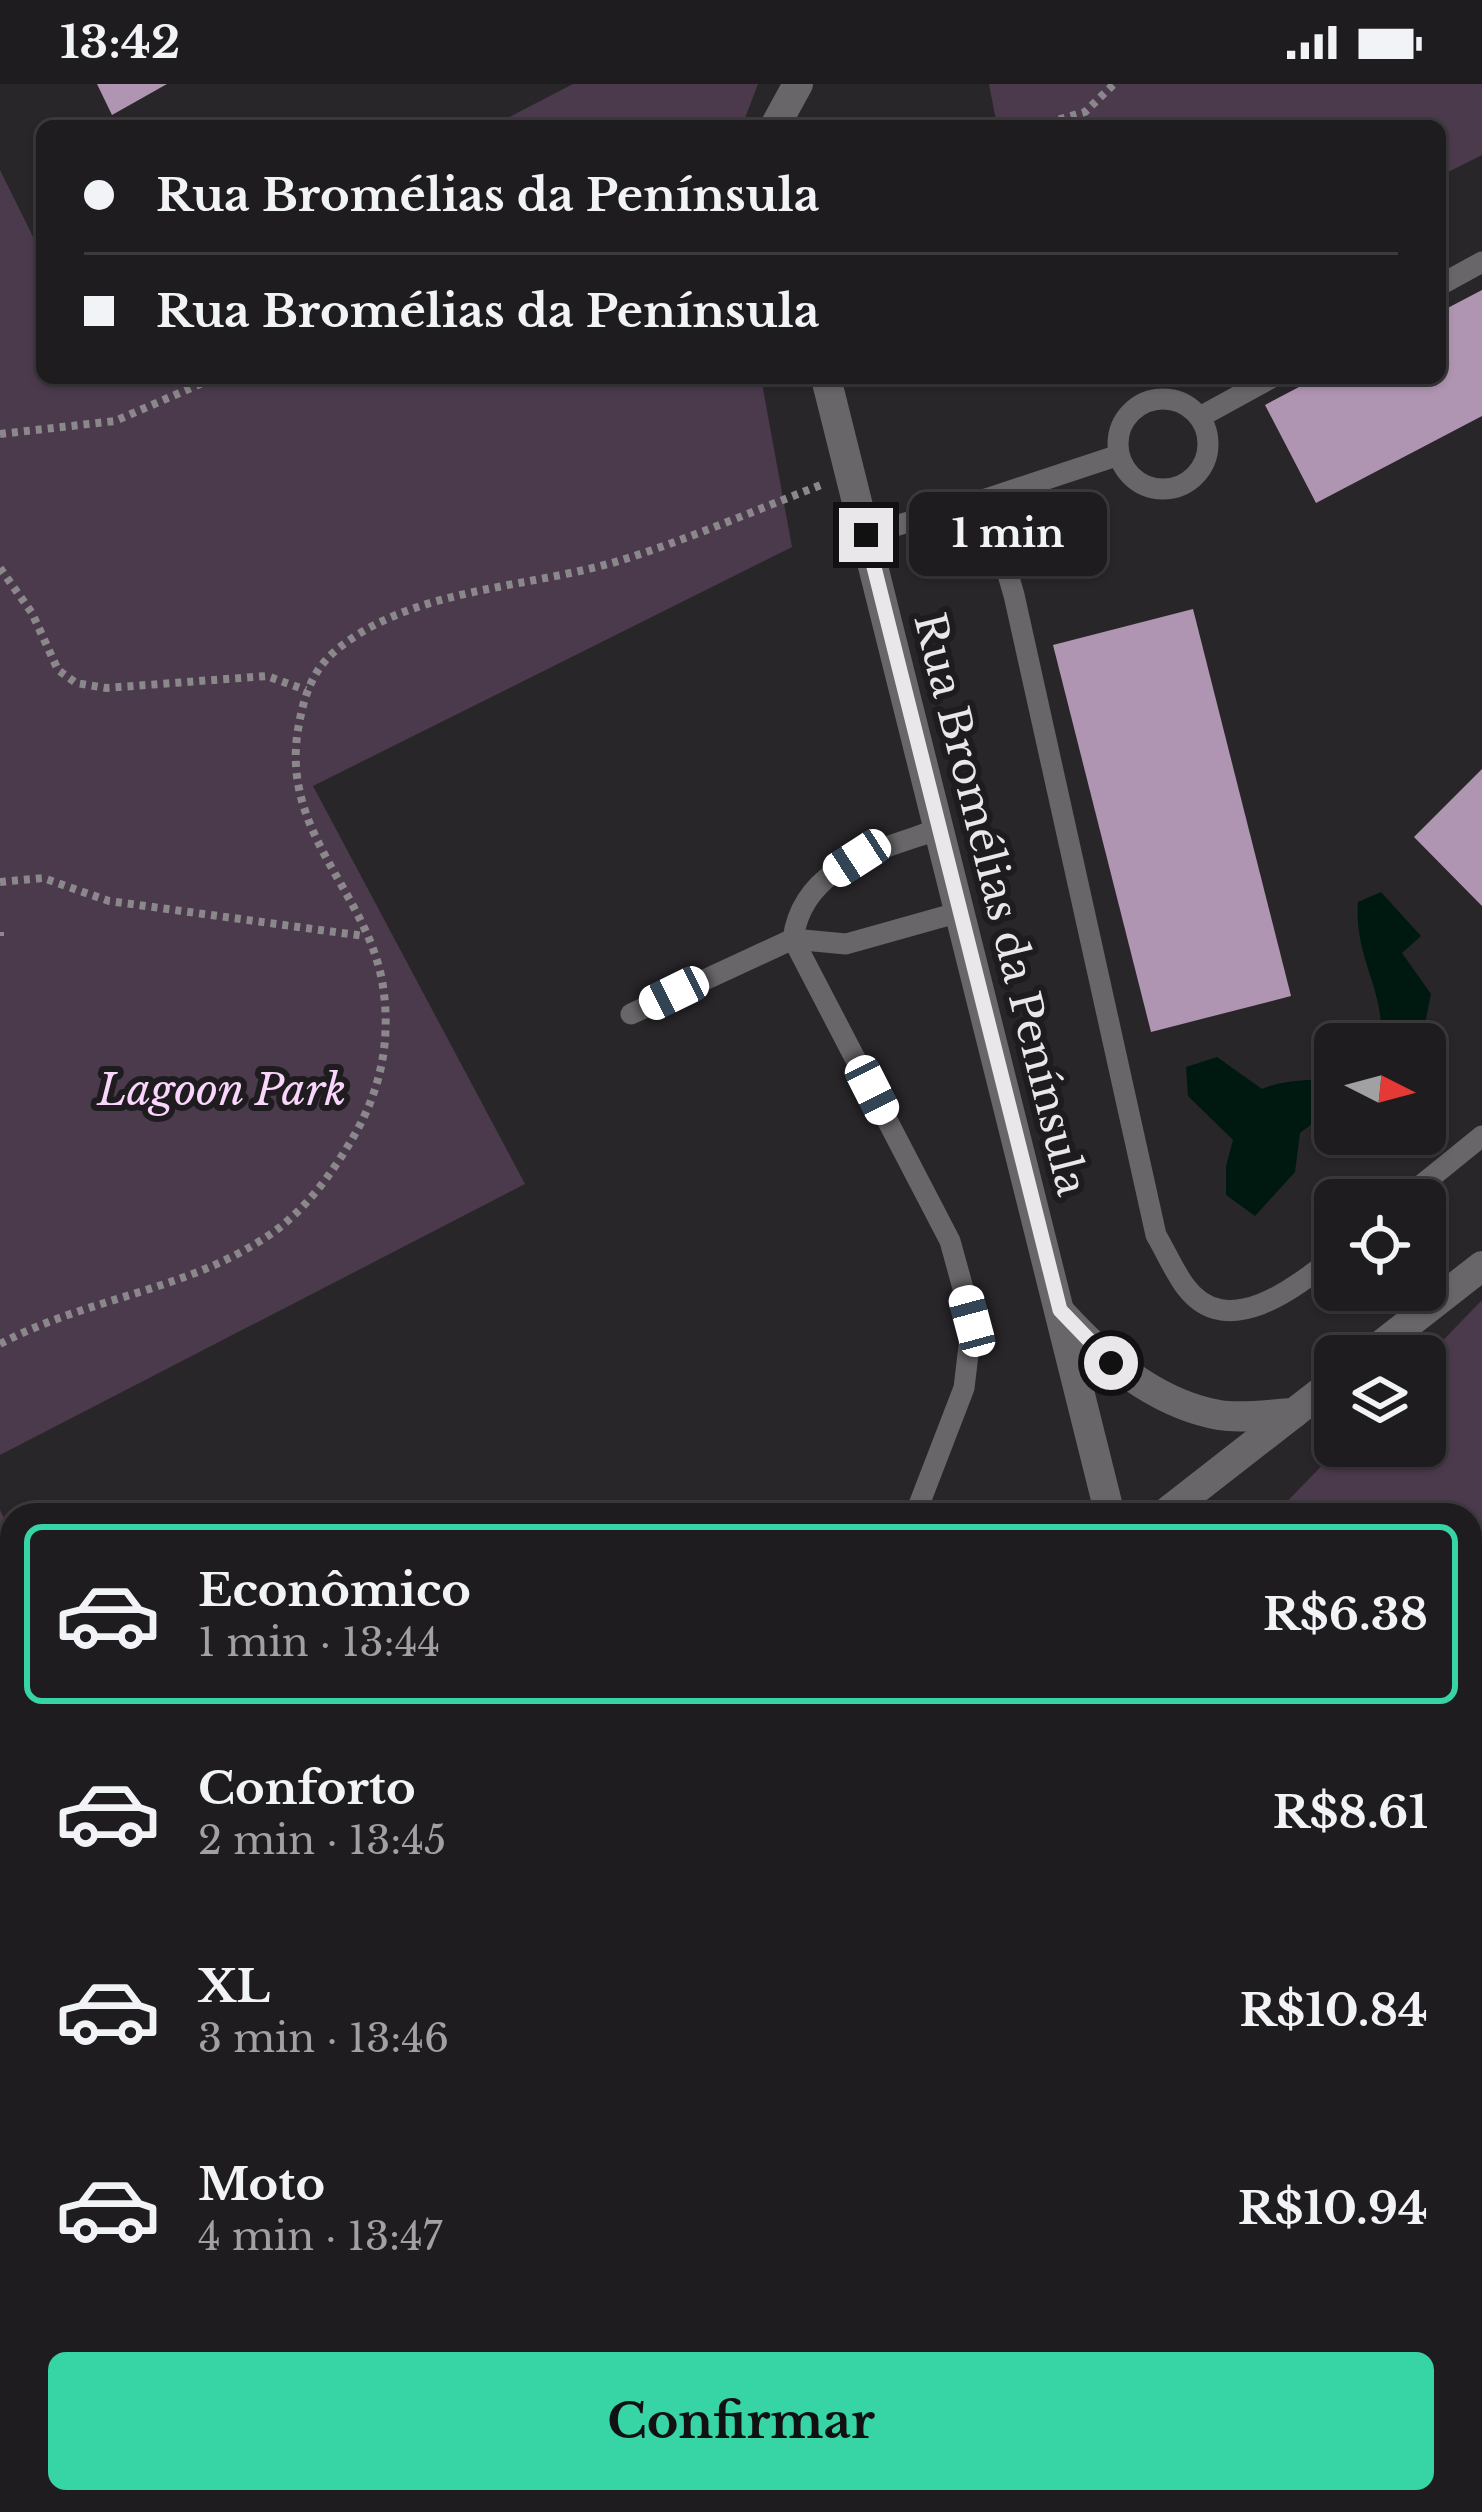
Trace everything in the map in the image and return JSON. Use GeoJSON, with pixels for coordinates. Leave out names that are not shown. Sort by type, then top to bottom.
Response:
{"type":"FeatureCollection","features":[{"type":"Feature","properties":{"kind":"street"},"geometry":{"type":"LineString","coordinates":[[778,120],[798,84]]}},
{"type":"Feature","properties":{"kind":"street","name":"Rua Bromélias da Península"},"geometry":{"type":"LineString","coordinates":[[828,384],[1107,1503]]}},
{"type":"Feature","properties":{"kind":"street"},"geometry":{"type":"LineString","coordinates":[[1394,1335],[1482,1266]]}},
{"type":"Feature","properties":{"kind":"street","name":"Rua Bromélias da Península"},"geometry":{"type":"LineString","coordinates":[[1060,1310],[1111,1363],[1184,1404],[1221,1416],[1294,1413]]}},
{"type":"Feature","properties":{"kind":"street"},"geometry":{"type":"LineString","coordinates":[[1178,1503],[1314,1397]]}},
{"type":"Feature","properties":{"kind":"lane"},"geometry":{"type":"LineString","coordinates":[[1446,282],[1482,262]]}},
{"type":"Feature","properties":{"kind":"lane"},"geometry":{"type":"LineString","coordinates":[[1200,417],[1260,384]]}},
{"type":"Feature","properties":{"kind":"lane"},"geometry":{"type":"LineString","coordinates":[[1152,400],[1187,405],[1208,433],[1202,468],[1174,489],[1139,483],[1119,455],[1124,420],[1152,400]]}},
{"type":"Feature","properties":{"kind":"lane"},"geometry":{"type":"LineString","coordinates":[[866,535],[1119,455]]}},
{"type":"Feature","properties":{"kind":"lane"},"geometry":{"type":"LineString","coordinates":[[986,499],[1014,596],[1156,1235],[1186,1288],[1205,1305],[1259,1309],[1314,1271]]}},
{"type":"Feature","properties":{"kind":"lane"},"geometry":{"type":"LineString","coordinates":[[921,1503],[964,1388],[972,1321],[950,1241],[793,939],[797,910],[819,883],[857,858],[939,829]]}},
{"type":"Feature","properties":{"kind":"lane"},"geometry":{"type":"LineString","coordinates":[[631,1014],[793,939],[846,944],[960,912]]}},
{"type":"Feature","properties":{"kind":"lane"},"geometry":{"type":"LineString","coordinates":[[1429,1179],[1482,1136]]}},
{"type":"Feature","properties":{"kind":"path"},"geometry":{"type":"LineString","coordinates":[[1057,120],[1085,112],[1114,84]]}},
{"type":"Feature","properties":{"kind":"path"},"geometry":{"type":"LineString","coordinates":[[0,434],[115,421],[200,384]]}},
{"type":"Feature","properties":{"kind":"path"},"geometry":{"type":"LineString","coordinates":[[0,1344],[43,1321],[214,1270],[279,1228],[335,1170],[370,1108],[386,1054],[384,991],[365,936],[302,811],[292,760],[306,690],[331,654],[386,618],[623,560],[850,474]]}},
{"type":"Feature","properties":{"kind":"path"},"geometry":{"type":"LineString","coordinates":[[0,568],[32,614],[58,670],[76,683],[106,688],[267,676],[306,690]]}},
{"type":"Feature","properties":{"kind":"path"},"geometry":{"type":"LineString","coordinates":[[0,882],[43,878],[109,901],[365,936]]}},
{"type":"Feature","properties":{"kind":"green space"},"geometry":{"type":"Polygon","coordinates":[[[573,84],[758,84],[744,120],[504,120],[573,84]]]}},
{"type":"Feature","properties":{"kind":"green space"},"geometry":{"type":"Polygon","coordinates":[[[989,84],[1482,84],[1482,155],[1446,173],[1446,120],[996,120],[989,84]]]}},
{"type":"Feature","properties":{"kind":"green space","name":"Lagoon Park"},"geometry":{"type":"Polygon","coordinates":[[[0,170],[36,243],[36,384],[762,384],[792,547],[313,786],[525,1184],[0,1455],[0,170]]]}},
{"type":"Feature","properties":{"kind":"green space"},"geometry":{"type":"Polygon","coordinates":[[[1482,1300],[1482,1503],[1286,1503],[1321,1467],[1446,1467],[1446,1337],[1482,1300]]]}},
{"type":"Feature","properties":{"kind":"shaded area"},"geometry":{"type":"Polygon","coordinates":[[[1381,892],[1421,936],[1402,953],[1431,994],[1425,1023],[1381,1023],[1361,942],[1358,902],[1381,892]]]}},
{"type":"Feature","properties":{"kind":"shaded area"},"geometry":{"type":"Polygon","coordinates":[[[1217,1057],[1262,1089],[1314,1079],[1314,1122],[1300,1133],[1295,1172],[1255,1216],[1226,1195],[1226,1166],[1233,1140],[1188,1096],[1186,1067],[1217,1057]]]}},
{"type":"Feature","properties":{"kind":"building"},"geometry":{"type":"Polygon","coordinates":[[[97,84],[167,84],[112,115],[97,84]]]}},
{"type":"Feature","properties":{"kind":"building"},"geometry":{"type":"Polygon","coordinates":[[[1482,290],[1482,416],[1316,503],[1265,405],[1305,384],[1446,384],[1446,309],[1482,290]]]}},
{"type":"Feature","properties":{"kind":"building"},"geometry":{"type":"Polygon","coordinates":[[[1193,609],[1291,996],[1151,1032],[1053,645],[1193,609]]]}},
{"type":"Feature","properties":{"kind":"building"},"geometry":{"type":"Polygon","coordinates":[[[1482,769],[1482,906],[1414,837],[1482,769]]]}},
{"type":"Feature","properties":{"kind":"route"},"geometry":{"type":"LineString","coordinates":[[866,535],[1060,1310],[1111,1363]]}}]}
